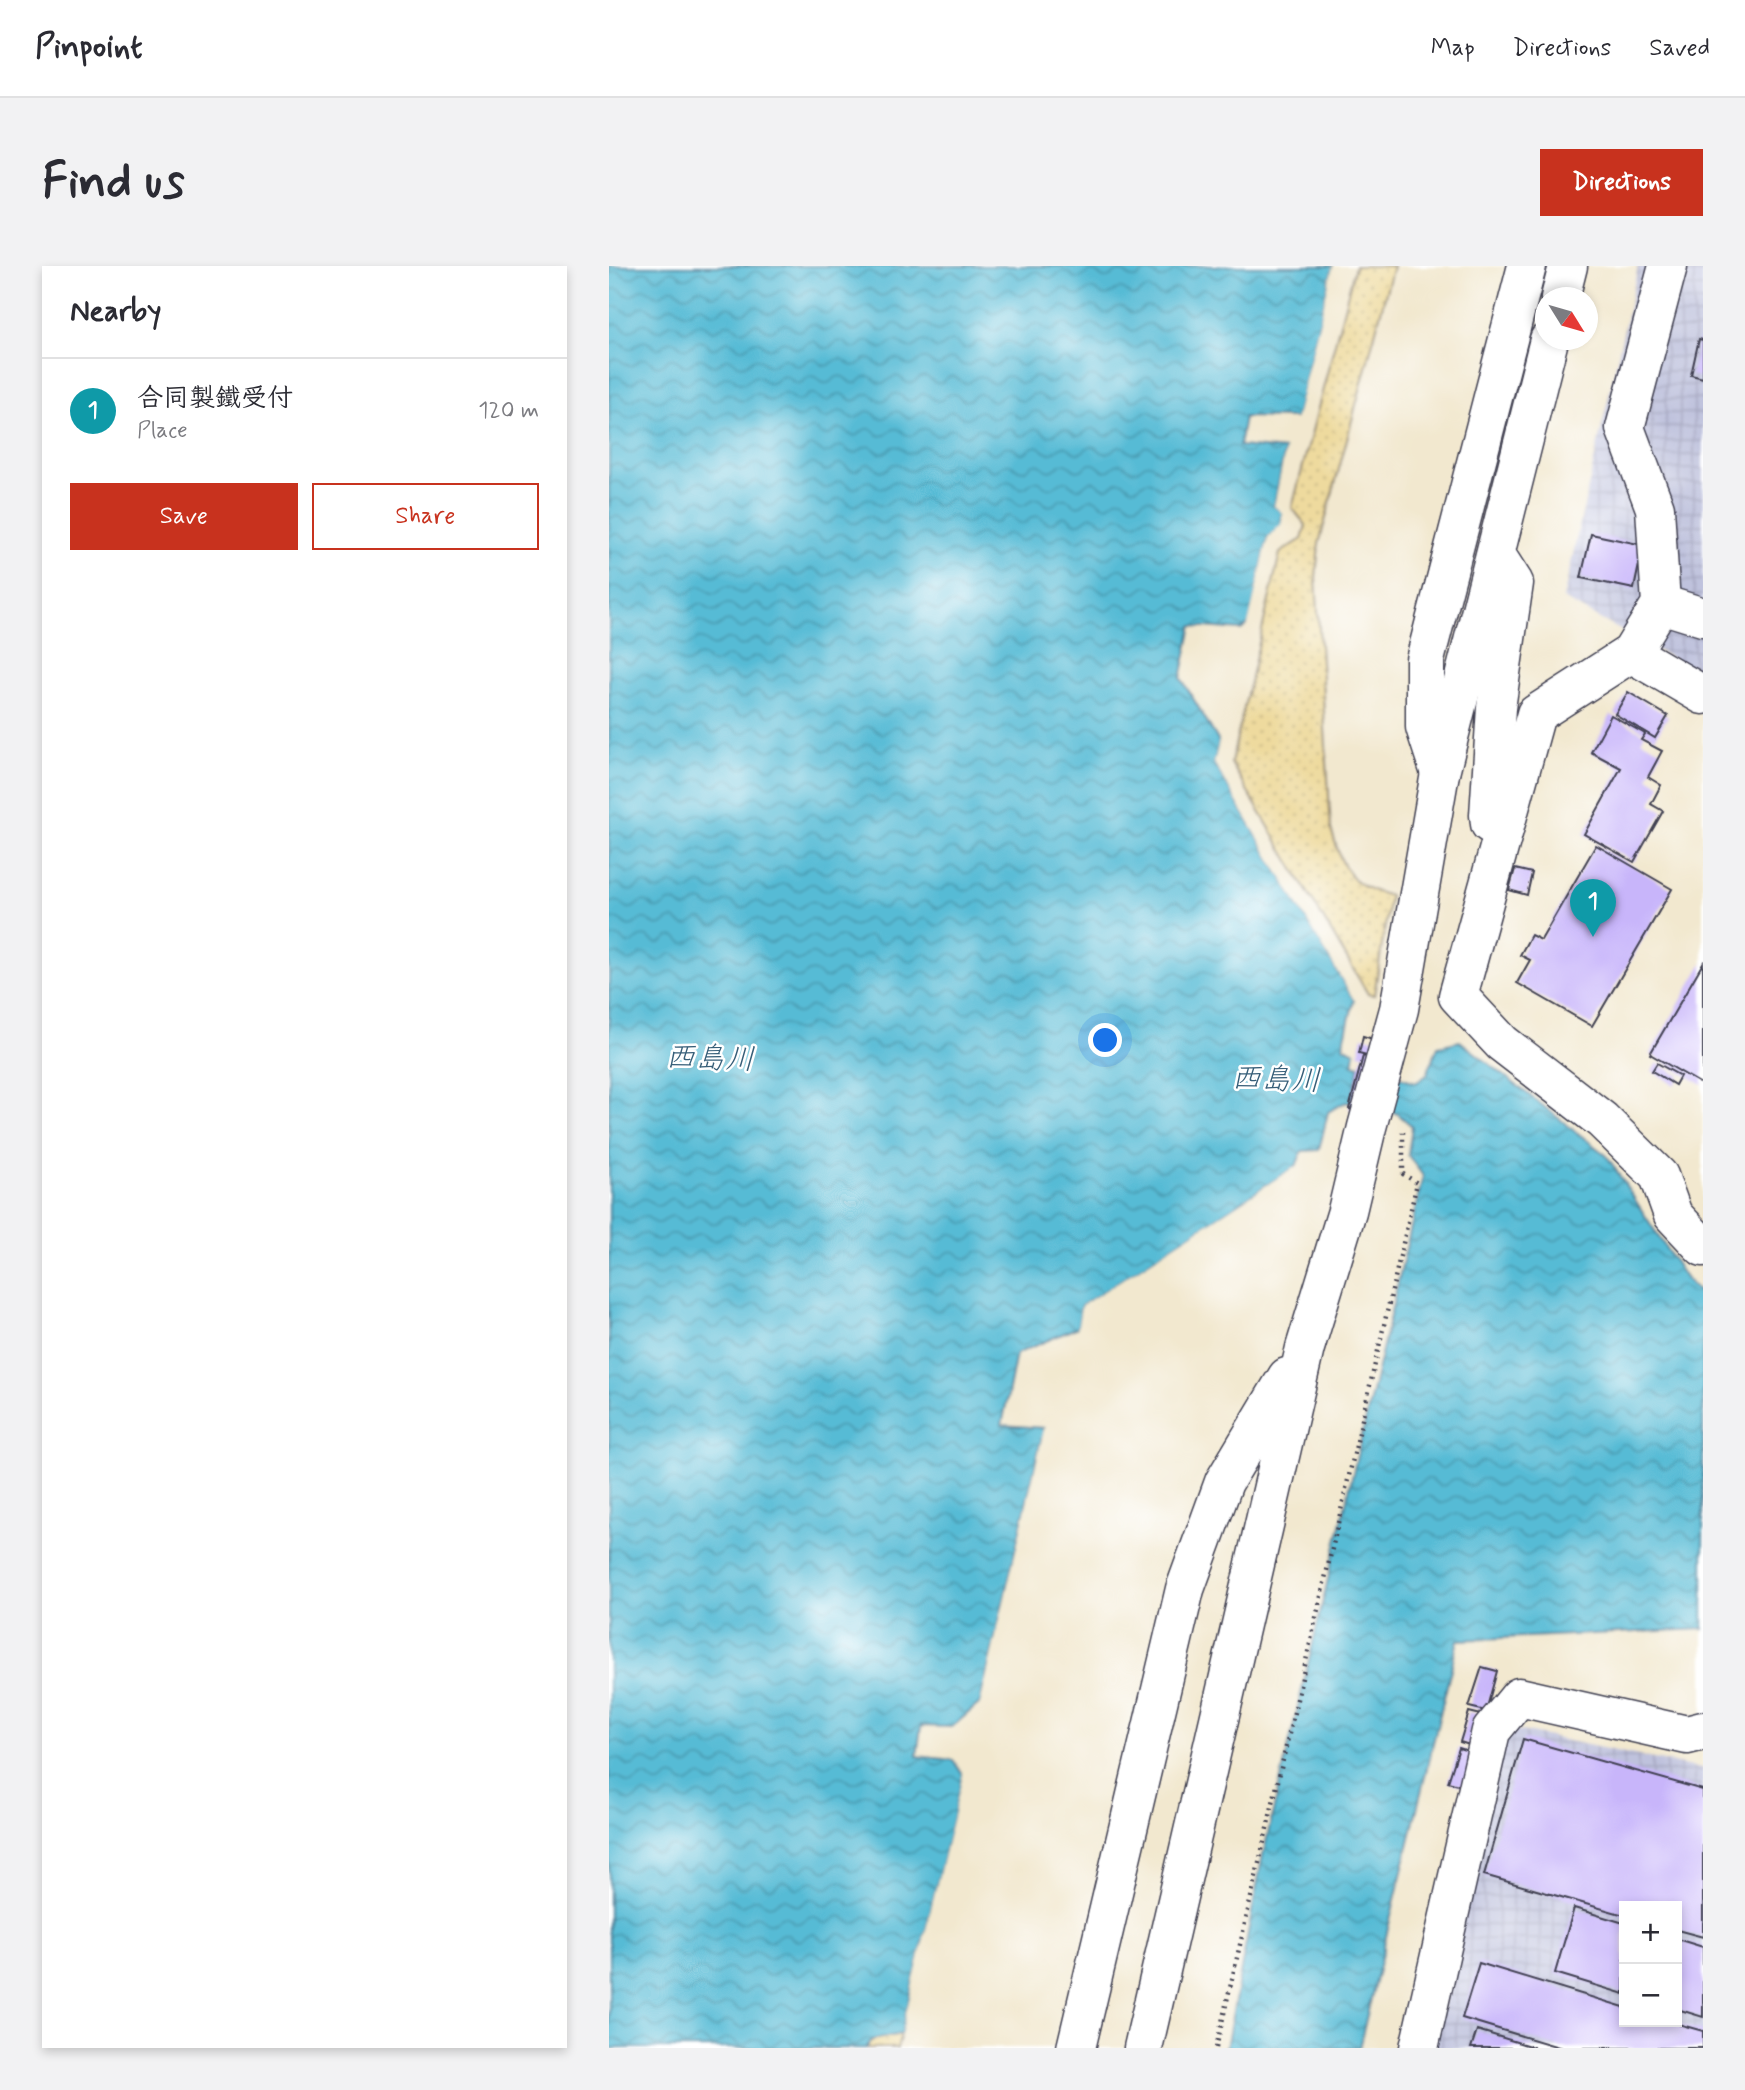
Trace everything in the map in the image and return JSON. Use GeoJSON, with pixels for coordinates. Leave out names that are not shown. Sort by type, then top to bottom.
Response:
{"type":"FeatureCollection","features":[{"type":"Feature","properties":{"kind":"street"},"geometry":{"type":"LineString","coordinates":[[1440,773],[1425,727],[1425,660],[1527,266]]}},
{"type":"Feature","properties":{"kind":"street"},"geometry":{"type":"LineString","coordinates":[[1562,287],[1567,266]]}},
{"type":"Feature","properties":{"kind":"street"},"geometry":{"type":"LineString","coordinates":[[1668,266],[1625,428],[1655,509],[1661,604],[1631,653],[1536,714],[1458,996],[1502,1043],[1602,1121],[1659,1177],[1673,1215],[1703,1247]]}},
{"type":"Feature","properties":{"kind":"street"},"geometry":{"type":"LineString","coordinates":[[1143,2048],[1305,1348],[1347,1211],[1399,1009],[1440,773],[1546,350]]}},
{"type":"Feature","properties":{"kind":"street"},"geometry":{"type":"LineString","coordinates":[[1495,553],[1514,583],[1496,708],[1489,802],[1495,857]]}},
{"type":"Feature","properties":{"kind":"street"},"geometry":{"type":"LineString","coordinates":[[1661,604],[1703,617]]}},
{"type":"Feature","properties":{"kind":"street"},"geometry":{"type":"LineString","coordinates":[[1631,653],[1703,695]]}},
{"type":"Feature","properties":{"kind":"street"},"geometry":{"type":"LineString","coordinates":[[1076,2048],[1185,1589],[1224,1482],[1305,1348]]}},
{"type":"Feature","properties":{"kind":"street"},"geometry":{"type":"LineString","coordinates":[[1419,2048],[1490,1731],[1519,1697],[1687,1735],[1703,1731]]}},
{"type":"Feature","properties":{"kind":"path"},"geometry":{"type":"LineString","coordinates":[[1216,2048],[1417,1183],[1403,1174],[1403,1129],[1367,1127]]}},
{"type":"Feature","properties":{"kind":"shaded area"},"geometry":{"type":"Polygon","coordinates":[[[1638,266],[1703,266],[1703,675],[1563,599],[1638,266]]]}},
{"type":"Feature","properties":{"kind":"shaded area"},"geometry":{"type":"Polygon","coordinates":[[[1507,1728],[1701,1769],[1703,1767],[1703,2048],[1433,2048],[1507,1728]]]}},
{"type":"Feature","properties":{"kind":"sand"},"geometry":{"type":"Polygon","coordinates":[[[1355,266],[1393,266],[1319,544],[1316,578],[1331,829],[1344,865],[1355,880],[1390,896],[1374,995],[1368,994],[1231,763],[1280,553],[1302,539],[1306,525],[1292,508],[1355,266]]]}},
{"type":"Feature","properties":{"kind":"sand"},"geometry":{"type":"Polygon","coordinates":[[[901,2034],[897,2048],[866,2048],[872,2040],[901,2034]]]}},
{"type":"Feature","properties":{"kind":"water","name":"西島川"},"geometry":{"type":"Polygon","coordinates":[[[609,266],[1333,266],[1296,418],[1244,417],[1239,446],[1285,450],[1274,506],[1282,512],[1282,524],[1268,538],[1249,624],[1241,630],[1192,626],[1181,678],[1219,742],[1214,763],[1354,1000],[1343,1046],[1355,1052],[1353,1064],[1360,1066],[1351,1102],[1328,1112],[1319,1150],[1302,1151],[1296,1166],[1081,1306],[1078,1327],[1016,1354],[1002,1425],[1044,1428],[980,1703],[952,1727],[921,1726],[917,1756],[953,1760],[963,1775],[901,2034],[872,2040],[866,2048],[609,2048],[609,266]]]}},
{"type":"Feature","properties":{"kind":"water"},"geometry":{"type":"Polygon","coordinates":[[[1460,1041],[1607,1156],[1685,1278],[1703,1296],[1703,1629],[1458,1640],[1359,2048],[1226,2048],[1262,1859],[1423,1176],[1408,1155],[1412,1126],[1398,1114],[1382,1108],[1391,1074],[1416,1082],[1427,1074],[1438,1046],[1460,1041]]]}},
{"type":"Feature","properties":{"kind":"pier"},"geometry":{"type":"Polygon","coordinates":[[[1333,266],[1336,266],[1300,419],[1295,421],[1333,266]]]}},
{"type":"Feature","properties":{"kind":"pier"},"geometry":{"type":"Polygon","coordinates":[[[1286,447],[1288,451],[1278,505],[1285,511],[1286,524],[1271,540],[1252,625],[1247,629],[1268,538],[1282,523],[1282,513],[1274,506],[1286,447]]]}},
{"type":"Feature","properties":{"kind":"pier"},"geometry":{"type":"Polygon","coordinates":[[[1220,737],[1222,743],[1217,762],[1357,998],[1354,1000],[1214,763],[1220,737]]]}},
{"type":"Feature","properties":{"kind":"pier"},"geometry":{"type":"Polygon","coordinates":[[[1296,1166],[1300,1166],[1084,1308],[1081,1328],[1077,1331],[1081,1306],[1296,1166]]]}},
{"type":"Feature","properties":{"kind":"pier"},"geometry":{"type":"Polygon","coordinates":[[[1045,1425],[1048,1429],[983,1704],[979,1709],[1045,1425]]]}},
{"type":"Feature","properties":{"kind":"pier"},"geometry":{"type":"Polygon","coordinates":[[[964,1770],[967,1776],[904,2035],[900,2038],[964,1770]]]}},
{"type":"Feature","properties":{"kind":"building"},"geometry":{"type":"Polygon","coordinates":[[[1699,339],[1703,340],[1703,378],[1691,375],[1699,339]]]}},
{"type":"Feature","properties":{"kind":"building"},"geometry":{"type":"Polygon","coordinates":[[[1591,534],[1643,545],[1634,589],[1581,578],[1591,534]]]}},
{"type":"Feature","properties":{"kind":"building"},"geometry":{"type":"Polygon","coordinates":[[[1628,692],[1668,716],[1655,738],[1615,714],[1628,692]]]}},
{"type":"Feature","properties":{"kind":"building"},"geometry":{"type":"Polygon","coordinates":[[[1611,715],[1645,734],[1641,740],[1662,751],[1648,777],[1661,785],[1651,804],[1663,811],[1634,862],[1584,834],[1621,768],[1591,752],[1611,715]]]}},
{"type":"Feature","properties":{"kind":"building"},"geometry":{"type":"Polygon","coordinates":[[[1596,845],[1672,889],[1592,1026],[1517,983],[1530,960],[1520,955],[1531,935],[1541,940],[1596,845]]]}},
{"type":"Feature","properties":{"kind":"building"},"geometry":{"type":"Polygon","coordinates":[[[1515,869],[1532,873],[1527,895],[1509,890],[1515,869]]]}},
{"type":"Feature","properties":{"kind":"building"},"geometry":{"type":"Polygon","coordinates":[[[1703,963],[1703,1085],[1650,1054],[1703,963]]]}},
{"type":"Feature","properties":{"kind":"building"},"geometry":{"type":"Polygon","coordinates":[[[1363,1036],[1383,1042],[1378,1058],[1359,1053],[1363,1036]]]}},
{"type":"Feature","properties":{"kind":"building"},"geometry":{"type":"Polygon","coordinates":[[[1363,1056],[1378,1060],[1365,1112],[1349,1109],[1363,1056]]]}},
{"type":"Feature","properties":{"kind":"building"},"geometry":{"type":"Polygon","coordinates":[[[1657,1063],[1680,1076],[1675,1085],[1652,1071],[1657,1063]]]}},
{"type":"Feature","properties":{"kind":"building"},"geometry":{"type":"Polygon","coordinates":[[[1482,1667],[1497,1671],[1486,1711],[1469,1707],[1482,1667]]]}},
{"type":"Feature","properties":{"kind":"building"},"geometry":{"type":"Polygon","coordinates":[[[1469,1712],[1485,1716],[1476,1747],[1460,1742],[1469,1712]]]}},
{"type":"Feature","properties":{"kind":"building"},"geometry":{"type":"Polygon","coordinates":[[[1523,1739],[1703,1790],[1703,1937],[1682,1931],[1682,1901],[1619,1901],[1619,1914],[1484,1875],[1523,1739]]]}},
{"type":"Feature","properties":{"kind":"building"},"geometry":{"type":"Polygon","coordinates":[[[1459,1748],[1474,1753],[1465,1787],[1448,1782],[1459,1748]]]}},
{"type":"Feature","properties":{"kind":"building"},"geometry":{"type":"Polygon","coordinates":[[[1574,1908],[1619,1922],[1619,1992],[1555,1973],[1574,1908]]]}},
{"type":"Feature","properties":{"kind":"building"},"geometry":{"type":"Polygon","coordinates":[[[1682,1941],[1703,1947],[1703,2017],[1682,2011],[1682,1941]]]}},
{"type":"Feature","properties":{"kind":"building"},"geometry":{"type":"Polygon","coordinates":[[[1479,1963],[1619,2005],[1619,2027],[1682,2025],[1703,2031],[1703,2048],[1562,2048],[1462,2018],[1479,1963]]]}},
{"type":"Feature","properties":{"kind":"building"},"geometry":{"type":"Polygon","coordinates":[[[1477,2030],[1533,2047],[1533,2048],[1471,2048],[1477,2030]]]}},
{"type":"Feature","properties":{"kind":"place","name":"合同製鐵受付"},"geometry":{"type":"Point","coordinates":[1593,937]}}]}
